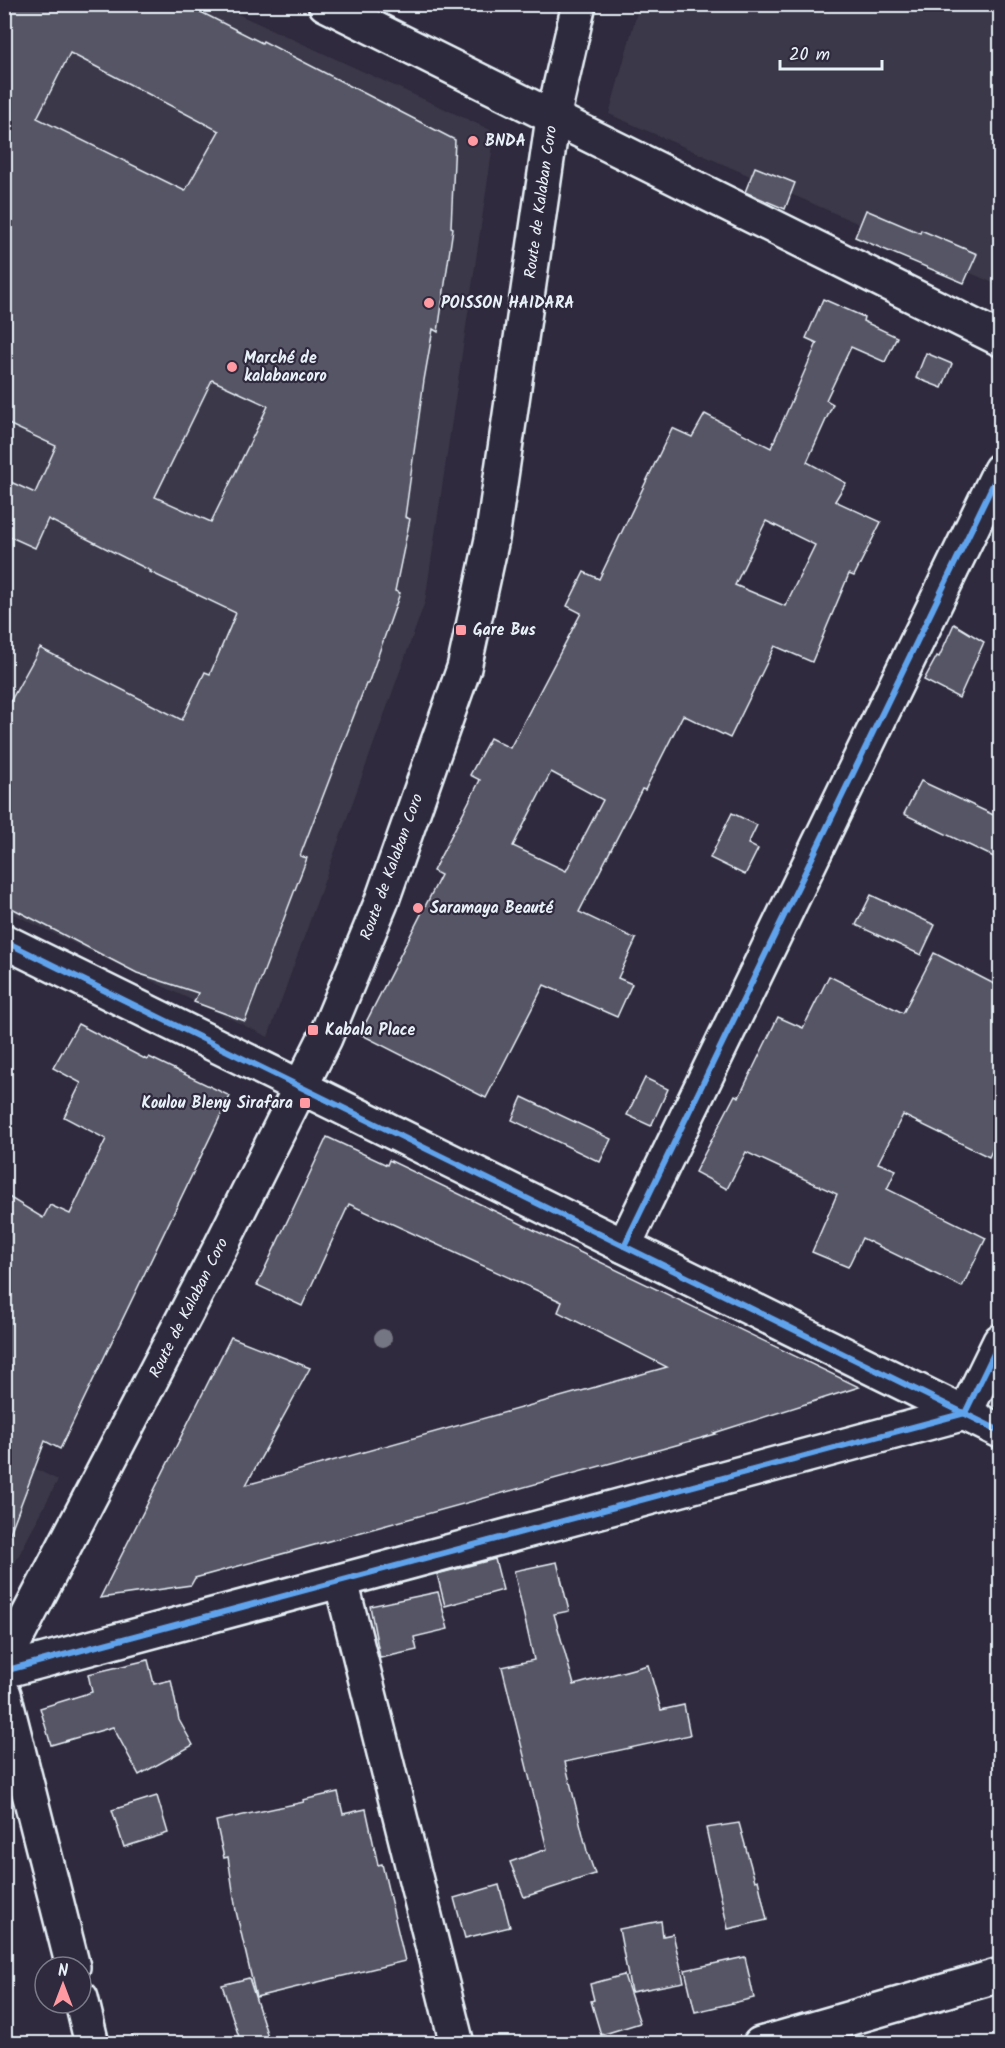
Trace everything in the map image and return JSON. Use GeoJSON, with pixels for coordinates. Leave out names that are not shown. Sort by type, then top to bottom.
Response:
{"type":"FeatureCollection","features":[{"type":"Feature","properties":{"kind":"street"},"geometry":{"type":"LineString","coordinates":[[325,4],[1000,339]]}},
{"type":"Feature","properties":{"kind":"street","name":"Route de Kalaban Coro"},"geometry":{"type":"LineString","coordinates":[[4,1662],[220,1248],[325,1038],[381,903],[464,668],[492,539],[553,118],[579,4]]}},
{"type":"Feature","properties":{"kind":"street"},"geometry":{"type":"LineString","coordinates":[[624,1246],[1000,470]]}},
{"type":"Feature","properties":{"kind":"street"},"geometry":{"type":"LineString","coordinates":[[4,941],[1000,1431]]}},
{"type":"Feature","properties":{"kind":"street"},"geometry":{"type":"LineString","coordinates":[[4,1671],[965,1413],[1000,1341]]}},
{"type":"Feature","properties":{"kind":"street"},"geometry":{"type":"LineString","coordinates":[[342,1581],[457,2043]]}},
{"type":"Feature","properties":{"kind":"street"},"geometry":{"type":"LineString","coordinates":[[4,1694],[70,1955]]}},
{"type":"Feature","properties":{"kind":"street"},"geometry":{"type":"LineString","coordinates":[[760,2043],[1000,1975]]}},
{"type":"Feature","properties":{"kind":"street"},"geometry":{"type":"LineString","coordinates":[[86,2015],[93,2043]]}},
{"type":"Feature","properties":{"kind":"shaded area","name":"Marché de kalabancoro"},"geometry":{"type":"Polygon","coordinates":[[[4,5],[218,5],[495,132],[425,602],[268,1037],[5,910],[4,5]]]}},
{"type":"Feature","properties":{"kind":"shaded area"},"geometry":{"type":"Polygon","coordinates":[[[639,5],[1000,5],[1000,286],[609,114],[639,5]]]}},
{"type":"Feature","properties":{"kind":"shaded area"},"geometry":{"type":"Polygon","coordinates":[[[5,1454],[58,1480],[5,1582],[5,1454]]]}},
{"type":"Feature","properties":{"kind":"building","name":"Marché de kalabancoro"},"geometry":{"type":"Polygon","coordinates":[[[4,4],[185,4],[262,43],[263,41],[455,140],[451,227],[453,228],[438,332],[433,329],[424,380],[405,517],[410,519],[395,591],[400,593],[368,684],[366,684],[300,856],[307,858],[245,1021],[194,1002],[198,993],[137,973],[4,904],[4,713],[40,648],[182,720],[205,672],[210,674],[236,613],[48,519],[35,548],[4,534],[4,479],[35,493],[56,446],[4,422],[4,4]],[[70,53],[37,118],[185,191],[219,131],[70,53]],[[212,380],[155,497],[211,522],[268,406],[212,380]]]}},
{"type":"Feature","properties":{"kind":"building"},"geometry":{"type":"Polygon","coordinates":[[[755,167],[795,183],[785,209],[745,192],[755,167]]]}},
{"type":"Feature","properties":{"kind":"building"},"geometry":{"type":"Polygon","coordinates":[[[866,210],[977,254],[964,283],[855,237],[866,210]]]}},
{"type":"Feature","properties":{"kind":"building"},"geometry":{"type":"Polygon","coordinates":[[[823,299],[864,317],[863,321],[897,337],[885,362],[851,347],[826,400],[833,404],[807,462],[846,483],[835,501],[881,522],[854,576],[849,574],[812,662],[775,646],[730,738],[683,715],[645,790],[642,789],[579,912],[636,939],[618,978],[632,984],[617,1017],[544,985],[486,1098],[360,1034],[441,875],[433,871],[480,780],[470,775],[490,738],[510,748],[581,613],[567,606],[584,572],[599,579],[672,428],[692,437],[705,414],[771,448],[817,343],[806,338],[823,299]],[[766,521],[735,585],[785,606],[815,545],[766,521]],[[551,772],[513,846],[566,871],[603,800],[551,772]]]}},
{"type":"Feature","properties":{"kind":"building"},"geometry":{"type":"Polygon","coordinates":[[[926,353],[952,364],[942,388],[916,378],[926,353]]]}},
{"type":"Feature","properties":{"kind":"building"},"geometry":{"type":"Polygon","coordinates":[[[954,624],[984,642],[959,698],[924,680],[937,656],[939,657],[954,624]]]}},
{"type":"Feature","properties":{"kind":"building"},"geometry":{"type":"Polygon","coordinates":[[[921,781],[1000,818],[1000,860],[904,814],[921,781]]]}},
{"type":"Feature","properties":{"kind":"building"},"geometry":{"type":"Polygon","coordinates":[[[732,813],[757,825],[748,844],[758,849],[745,875],[710,858],[732,813]]]}},
{"type":"Feature","properties":{"kind":"building"},"geometry":{"type":"Polygon","coordinates":[[[871,895],[935,925],[921,955],[856,925],[871,895]]]}},
{"type":"Feature","properties":{"kind":"building"},"geometry":{"type":"Polygon","coordinates":[[[934,953],[1000,987],[1000,1134],[989,1157],[903,1115],[878,1163],[896,1170],[887,1189],[986,1238],[962,1287],[862,1238],[848,1267],[812,1252],[837,1194],[746,1152],[727,1189],[695,1172],[735,1095],[739,1097],[778,1017],[803,1028],[829,976],[903,1013],[934,953]]]}},
{"type":"Feature","properties":{"kind":"building"},"geometry":{"type":"Polygon","coordinates":[[[78,1024],[147,1060],[149,1057],[230,1096],[60,1449],[45,1441],[7,1541],[4,1540],[4,1194],[43,1218],[50,1205],[70,1214],[106,1139],[64,1117],[81,1083],[53,1068],[78,1024]]]}},
{"type":"Feature","properties":{"kind":"building"},"geometry":{"type":"Polygon","coordinates":[[[645,1078],[668,1089],[651,1126],[627,1115],[645,1078]]]}},
{"type":"Feature","properties":{"kind":"building"},"geometry":{"type":"Polygon","coordinates":[[[522,1097],[611,1139],[600,1162],[512,1120],[522,1097]]]}},
{"type":"Feature","properties":{"kind":"building"},"geometry":{"type":"Polygon","coordinates":[[[327,1137],[387,1165],[389,1160],[859,1387],[714,1433],[716,1434],[195,1578],[191,1585],[100,1598],[231,1337],[310,1368],[246,1485],[667,1367],[558,1312],[562,1302],[349,1204],[302,1306],[257,1285],[327,1137]]]}},
{"type":"Feature","properties":{"kind":"building"},"geometry":{"type":"Polygon","coordinates":[[[495,1559],[503,1590],[445,1606],[437,1574],[495,1559]]]}},
{"type":"Feature","properties":{"kind":"building"},"geometry":{"type":"Polygon","coordinates":[[[557,1562],[569,1611],[554,1614],[574,1685],[648,1665],[661,1710],[684,1705],[690,1735],[565,1762],[595,1874],[524,1897],[510,1862],[547,1849],[502,1667],[534,1660],[514,1571],[557,1562]]]}},
{"type":"Feature","properties":{"kind":"building"},"geometry":{"type":"Polygon","coordinates":[[[438,1592],[448,1629],[414,1637],[417,1650],[380,1658],[370,1606],[438,1592]]]}},
{"type":"Feature","properties":{"kind":"building"},"geometry":{"type":"Polygon","coordinates":[[[148,1660],[154,1684],[171,1680],[179,1720],[193,1745],[139,1775],[113,1727],[51,1745],[40,1708],[92,1692],[88,1674],[148,1660]]]}},
{"type":"Feature","properties":{"kind":"building"},"geometry":{"type":"Polygon","coordinates":[[[338,1792],[343,1814],[366,1809],[378,1865],[382,1864],[405,1961],[256,1997],[236,1911],[228,1857],[224,1858],[216,1821],[304,1802],[303,1800],[338,1792]]]}},
{"type":"Feature","properties":{"kind":"building"},"geometry":{"type":"Polygon","coordinates":[[[157,1796],[168,1833],[124,1847],[112,1810],[157,1796]]]}},
{"type":"Feature","properties":{"kind":"building"},"geometry":{"type":"Polygon","coordinates":[[[739,1823],[755,1881],[758,1880],[767,1920],[728,1929],[706,1828],[739,1823]]]}},
{"type":"Feature","properties":{"kind":"building"},"geometry":{"type":"Polygon","coordinates":[[[499,1885],[510,1927],[465,1938],[454,1898],[499,1885]]]}},
{"type":"Feature","properties":{"kind":"building"},"geometry":{"type":"Polygon","coordinates":[[[661,1921],[663,1936],[673,1934],[684,1982],[631,1992],[619,1929],[661,1921]]]}},
{"type":"Feature","properties":{"kind":"building"},"geometry":{"type":"Polygon","coordinates":[[[745,1957],[754,1998],[695,2012],[685,1970],[745,1957]]]}},
{"type":"Feature","properties":{"kind":"building"},"geometry":{"type":"Polygon","coordinates":[[[624,1975],[640,2023],[601,2035],[591,2001],[594,2000],[590,1984],[624,1975]]]}},
{"type":"Feature","properties":{"kind":"building"},"geometry":{"type":"Polygon","coordinates":[[[249,1978],[270,2043],[241,2043],[222,1985],[249,1978]]]}},
{"type":"Feature","properties":{"kind":"cycle path"},"geometry":{"type":"LineString","coordinates":[[624,1246],[1000,470]]}},
{"type":"Feature","properties":{"kind":"cycle path"},"geometry":{"type":"LineString","coordinates":[[4,941],[1000,1431]]}},
{"type":"Feature","properties":{"kind":"cycle path"},"geometry":{"type":"LineString","coordinates":[[4,1671],[965,1413],[1000,1341]]}},
{"type":"Feature","properties":{"kind":"place","name":"BNDA"},"geometry":{"type":"Point","coordinates":[473,141]}},
{"type":"Feature","properties":{"kind":"place","name":"POISSON HAIDARA"},"geometry":{"type":"Point","coordinates":[429,303]}},
{"type":"Feature","properties":{"kind":"place","name":"Marché de kalabancoro"},"geometry":{"type":"Point","coordinates":[232,367]}},
{"type":"Feature","properties":{"kind":"place","name":"Gare Bus"},"geometry":{"type":"Point","coordinates":[461,630]}},
{"type":"Feature","properties":{"kind":"place","name":"Saramaya Beauté"},"geometry":{"type":"Point","coordinates":[418,908]}},
{"type":"Feature","properties":{"kind":"place","name":"Kabala Place"},"geometry":{"type":"Point","coordinates":[313,1030]}},
{"type":"Feature","properties":{"kind":"place","name":"Koulou Bleny Sirafara"},"geometry":{"type":"Point","coordinates":[305,1103]}}]}
